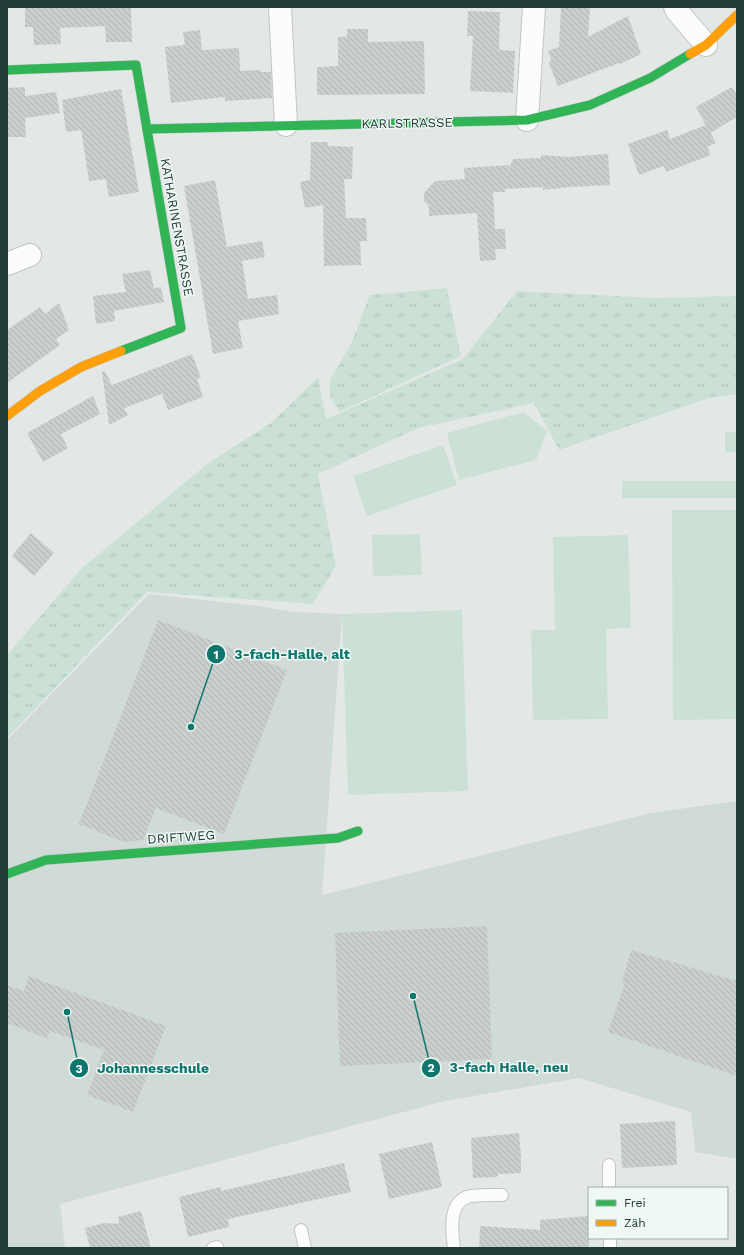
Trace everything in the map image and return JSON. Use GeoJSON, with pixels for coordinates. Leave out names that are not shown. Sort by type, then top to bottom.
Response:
{"type":"FeatureCollection","features":[{"type":"Feature","properties":{"kind":"street"},"geometry":{"type":"LineString","coordinates":[[280,7],[286,126]]}},
{"type":"Feature","properties":{"kind":"street"},"geometry":{"type":"LineString","coordinates":[[528,120],[534,7]]}},
{"type":"Feature","properties":{"kind":"street"},"geometry":{"type":"LineString","coordinates":[[675,7],[706,45]]}},
{"type":"Feature","properties":{"kind":"street","name":"KARLSTRASSE"},"geometry":{"type":"LineString","coordinates":[[146,129],[528,120],[590,105],[650,78],[706,45],[737,15]]}},
{"type":"Feature","properties":{"kind":"street","name":"KATHARINENSTRASSE"},"geometry":{"type":"LineString","coordinates":[[7,70],[136,65],[180,328],[81,367],[40,392],[7,416]]}},
{"type":"Feature","properties":{"kind":"street"},"geometry":{"type":"LineString","coordinates":[[7,264],[30,255]]}},
{"type":"Feature","properties":{"kind":"street","name":"DRIFTWEG"},"geometry":{"type":"LineString","coordinates":[[7,874],[46,860],[338,838],[358,831]]}},
{"type":"Feature","properties":{"kind":"lane"},"geometry":{"type":"LineString","coordinates":[[609,1165],[609,1187]]}},
{"type":"Feature","properties":{"kind":"lane"},"geometry":{"type":"LineString","coordinates":[[454,1248],[452,1228],[455,1211],[460,1202],[468,1197],[502,1195]]}},
{"type":"Feature","properties":{"kind":"lane"},"geometry":{"type":"LineString","coordinates":[[301,1230],[305,1248]]}},
{"type":"Feature","properties":{"kind":"shaded area"},"geometry":{"type":"Polygon","coordinates":[[[149,594],[258,606],[293,612],[342,614],[322,895],[651,813],[737,801],[737,1159],[695,1152],[691,1112],[579,1078],[445,1101],[60,1204],[65,1248],[7,1248],[7,740],[149,594]]]}},
{"type":"Feature","properties":{"kind":"green space"},"geometry":{"type":"Polygon","coordinates":[[[447,288],[461,356],[339,412],[330,396],[330,380],[351,344],[370,295],[447,288]]]}},
{"type":"Feature","properties":{"kind":"green space"},"geometry":{"type":"Polygon","coordinates":[[[517,291],[658,298],[737,296],[737,394],[709,398],[559,450],[534,403],[418,428],[318,474],[336,566],[313,604],[147,592],[7,738],[7,655],[82,568],[207,464],[271,423],[318,377],[326,419],[463,359],[517,291]]]}},
{"type":"Feature","properties":{"kind":"green space"},"geometry":{"type":"Polygon","coordinates":[[[524,412],[547,431],[536,460],[459,480],[447,433],[524,412]]]}},
{"type":"Feature","properties":{"kind":"green space"},"geometry":{"type":"Polygon","coordinates":[[[725,432],[737,432],[737,452],[725,452],[725,432]]]}},
{"type":"Feature","properties":{"kind":"green space"},"geometry":{"type":"Polygon","coordinates":[[[443,445],[457,485],[367,516],[353,476],[443,445]]]}},
{"type":"Feature","properties":{"kind":"green space"},"geometry":{"type":"Polygon","coordinates":[[[622,481],[737,481],[737,498],[622,498],[622,481]]]}},
{"type":"Feature","properties":{"kind":"green space"},"geometry":{"type":"Polygon","coordinates":[[[672,510],[737,510],[737,719],[673,720],[672,510]]]}},
{"type":"Feature","properties":{"kind":"green space"},"geometry":{"type":"Polygon","coordinates":[[[420,534],[422,575],[373,576],[372,535],[420,534]]]}},
{"type":"Feature","properties":{"kind":"green space"},"geometry":{"type":"Polygon","coordinates":[[[628,535],[631,628],[606,629],[608,719],[533,720],[531,630],[555,630],[553,537],[628,535]]]}},
{"type":"Feature","properties":{"kind":"green space"},"geometry":{"type":"Polygon","coordinates":[[[462,610],[468,791],[348,795],[342,614],[462,610]]]}},
{"type":"Feature","properties":{"kind":"building"},"geometry":{"type":"Polygon","coordinates":[[[25,7],[131,7],[132,42],[106,42],[105,26],[60,28],[61,44],[34,45],[33,27],[25,27],[25,7]]]}},
{"type":"Feature","properties":{"kind":"building"},"geometry":{"type":"Polygon","coordinates":[[[561,7],[590,7],[588,37],[628,16],[641,54],[620,64],[619,63],[558,86],[549,64],[551,59],[548,51],[559,47],[561,7]]]}},
{"type":"Feature","properties":{"kind":"building"},"geometry":{"type":"Polygon","coordinates":[[[468,11],[500,12],[499,50],[515,51],[513,93],[470,91],[473,36],[467,36],[468,11]]]}},
{"type":"Feature","properties":{"kind":"building"},"geometry":{"type":"Polygon","coordinates":[[[347,29],[368,29],[368,42],[424,41],[425,94],[317,95],[317,67],[338,66],[338,37],[347,37],[347,29]]]}},
{"type":"Feature","properties":{"kind":"building"},"geometry":{"type":"Polygon","coordinates":[[[200,30],[202,50],[239,48],[240,71],[260,70],[261,72],[271,72],[272,98],[225,101],[225,97],[171,103],[165,47],[185,45],[183,32],[200,30]]]}},
{"type":"Feature","properties":{"kind":"building"},"geometry":{"type":"Polygon","coordinates":[[[25,87],[25,96],[56,92],[60,113],[25,118],[26,137],[7,137],[7,88],[25,87]]]}},
{"type":"Feature","properties":{"kind":"building"},"geometry":{"type":"Polygon","coordinates":[[[732,87],[737,96],[737,117],[710,133],[696,107],[732,87]]]}},
{"type":"Feature","properties":{"kind":"building"},"geometry":{"type":"Polygon","coordinates":[[[121,89],[139,192],[109,197],[106,179],[89,181],[81,130],[66,132],[62,100],[121,89]]]}},
{"type":"Feature","properties":{"kind":"building"},"geometry":{"type":"Polygon","coordinates":[[[706,125],[716,143],[707,147],[711,155],[666,172],[664,166],[639,175],[628,144],[667,130],[670,139],[706,125]]]}},
{"type":"Feature","properties":{"kind":"building"},"geometry":{"type":"Polygon","coordinates":[[[311,142],[328,142],[328,146],[353,147],[352,179],[344,179],[346,218],[366,218],[367,241],[360,241],[361,265],[324,266],[323,205],[305,208],[300,182],[310,180],[311,142]]]}},
{"type":"Feature","properties":{"kind":"building"},"geometry":{"type":"Polygon","coordinates":[[[608,154],[610,185],[543,190],[543,187],[505,189],[505,192],[493,192],[495,229],[505,229],[506,249],[495,249],[496,260],[480,261],[477,213],[429,216],[429,206],[424,201],[424,193],[435,181],[465,179],[464,168],[509,165],[508,171],[513,159],[541,158],[541,155],[567,157],[608,154]]]}},
{"type":"Feature","properties":{"kind":"building"},"geometry":{"type":"Polygon","coordinates":[[[215,180],[227,247],[262,241],[265,257],[242,261],[248,299],[277,295],[279,314],[238,321],[243,348],[213,354],[184,186],[215,180]]]}},
{"type":"Feature","properties":{"kind":"building"},"geometry":{"type":"Polygon","coordinates":[[[150,270],[154,288],[161,287],[164,302],[114,311],[115,321],[96,324],[93,296],[126,292],[122,274],[150,270]]]}},
{"type":"Feature","properties":{"kind":"building"},"geometry":{"type":"Polygon","coordinates":[[[59,303],[69,330],[56,339],[60,345],[7,383],[7,330],[40,307],[45,314],[59,303]]]}},
{"type":"Feature","properties":{"kind":"building"},"geometry":{"type":"Polygon","coordinates":[[[192,354],[201,378],[197,379],[203,397],[168,410],[162,394],[124,408],[128,415],[109,425],[102,372],[105,371],[112,385],[192,354]]]}},
{"type":"Feature","properties":{"kind":"building"},"geometry":{"type":"Polygon","coordinates":[[[93,396],[100,414],[61,434],[68,448],[43,462],[27,433],[93,396]]]}},
{"type":"Feature","properties":{"kind":"building"},"geometry":{"type":"Polygon","coordinates":[[[31,533],[54,553],[34,576],[12,556],[31,533]]]}},
{"type":"Feature","properties":{"kind":"building"},"geometry":{"type":"Polygon","coordinates":[[[158,620],[287,670],[224,834],[156,808],[143,840],[124,842],[79,824],[158,620]]]}},
{"type":"Feature","properties":{"kind":"building"},"geometry":{"type":"Polygon","coordinates":[[[487,926],[492,1059],[340,1066],[335,933],[487,926]]]}},
{"type":"Feature","properties":{"kind":"building"},"geometry":{"type":"Polygon","coordinates":[[[631,950],[737,981],[737,1076],[608,1032],[625,983],[622,983],[631,950]]]}},
{"type":"Feature","properties":{"kind":"building"},"geometry":{"type":"Polygon","coordinates":[[[29,976],[166,1026],[133,1112],[87,1095],[104,1050],[50,1031],[47,1038],[7,1023],[7,985],[24,991],[29,976]]]}},
{"type":"Feature","properties":{"kind":"building"},"geometry":{"type":"Polygon","coordinates":[[[675,1121],[677,1165],[622,1168],[620,1124],[675,1121]]]}},
{"type":"Feature","properties":{"kind":"building"},"geometry":{"type":"Polygon","coordinates":[[[519,1133],[521,1173],[499,1173],[497,1177],[473,1178],[471,1138],[519,1133]]]}},
{"type":"Feature","properties":{"kind":"building"},"geometry":{"type":"Polygon","coordinates":[[[432,1142],[442,1187],[389,1199],[379,1154],[432,1142]]]}},
{"type":"Feature","properties":{"kind":"building"},"geometry":{"type":"Polygon","coordinates":[[[344,1163],[351,1192],[228,1219],[229,1227],[188,1237],[179,1197],[221,1187],[221,1191],[344,1163]]]}},
{"type":"Feature","properties":{"kind":"building"},"geometry":{"type":"Polygon","coordinates":[[[141,1211],[151,1248],[90,1248],[85,1228],[104,1223],[119,1224],[118,1217],[141,1211]]]}},
{"type":"Feature","properties":{"kind":"building"},"geometry":{"type":"Polygon","coordinates":[[[588,1216],[589,1248],[479,1248],[480,1226],[540,1230],[540,1220],[588,1216]]]}},
{"type":"Feature","properties":{"kind":"traffic: fast"},"geometry":{"type":"LineString","coordinates":[[147,129],[527,120],[590,105],[650,78],[690,54]]}},
{"type":"Feature","properties":{"kind":"traffic: fast"},"geometry":{"type":"LineString","coordinates":[[7,70],[136,65],[181,328],[121,351]]}},
{"type":"Feature","properties":{"kind":"traffic: fast"},"geometry":{"type":"LineString","coordinates":[[7,874],[46,860],[338,838],[358,831]]}},
{"type":"Feature","properties":{"kind":"traffic: slow"},"geometry":{"type":"LineString","coordinates":[[690,54],[706,45],[737,15]]}},
{"type":"Feature","properties":{"kind":"traffic: slow"},"geometry":{"type":"LineString","coordinates":[[7,416],[40,391],[81,367],[121,351]]}},
{"type":"Feature","properties":{"kind":"place","name":"3-fach-Halle, alt"},"geometry":{"type":"Point","coordinates":[191,727]}},
{"type":"Feature","properties":{"kind":"place","name":"3-fach Halle, neu"},"geometry":{"type":"Point","coordinates":[413,996]}},
{"type":"Feature","properties":{"kind":"place","name":"Johannesschule"},"geometry":{"type":"Point","coordinates":[67,1012]}}]}
